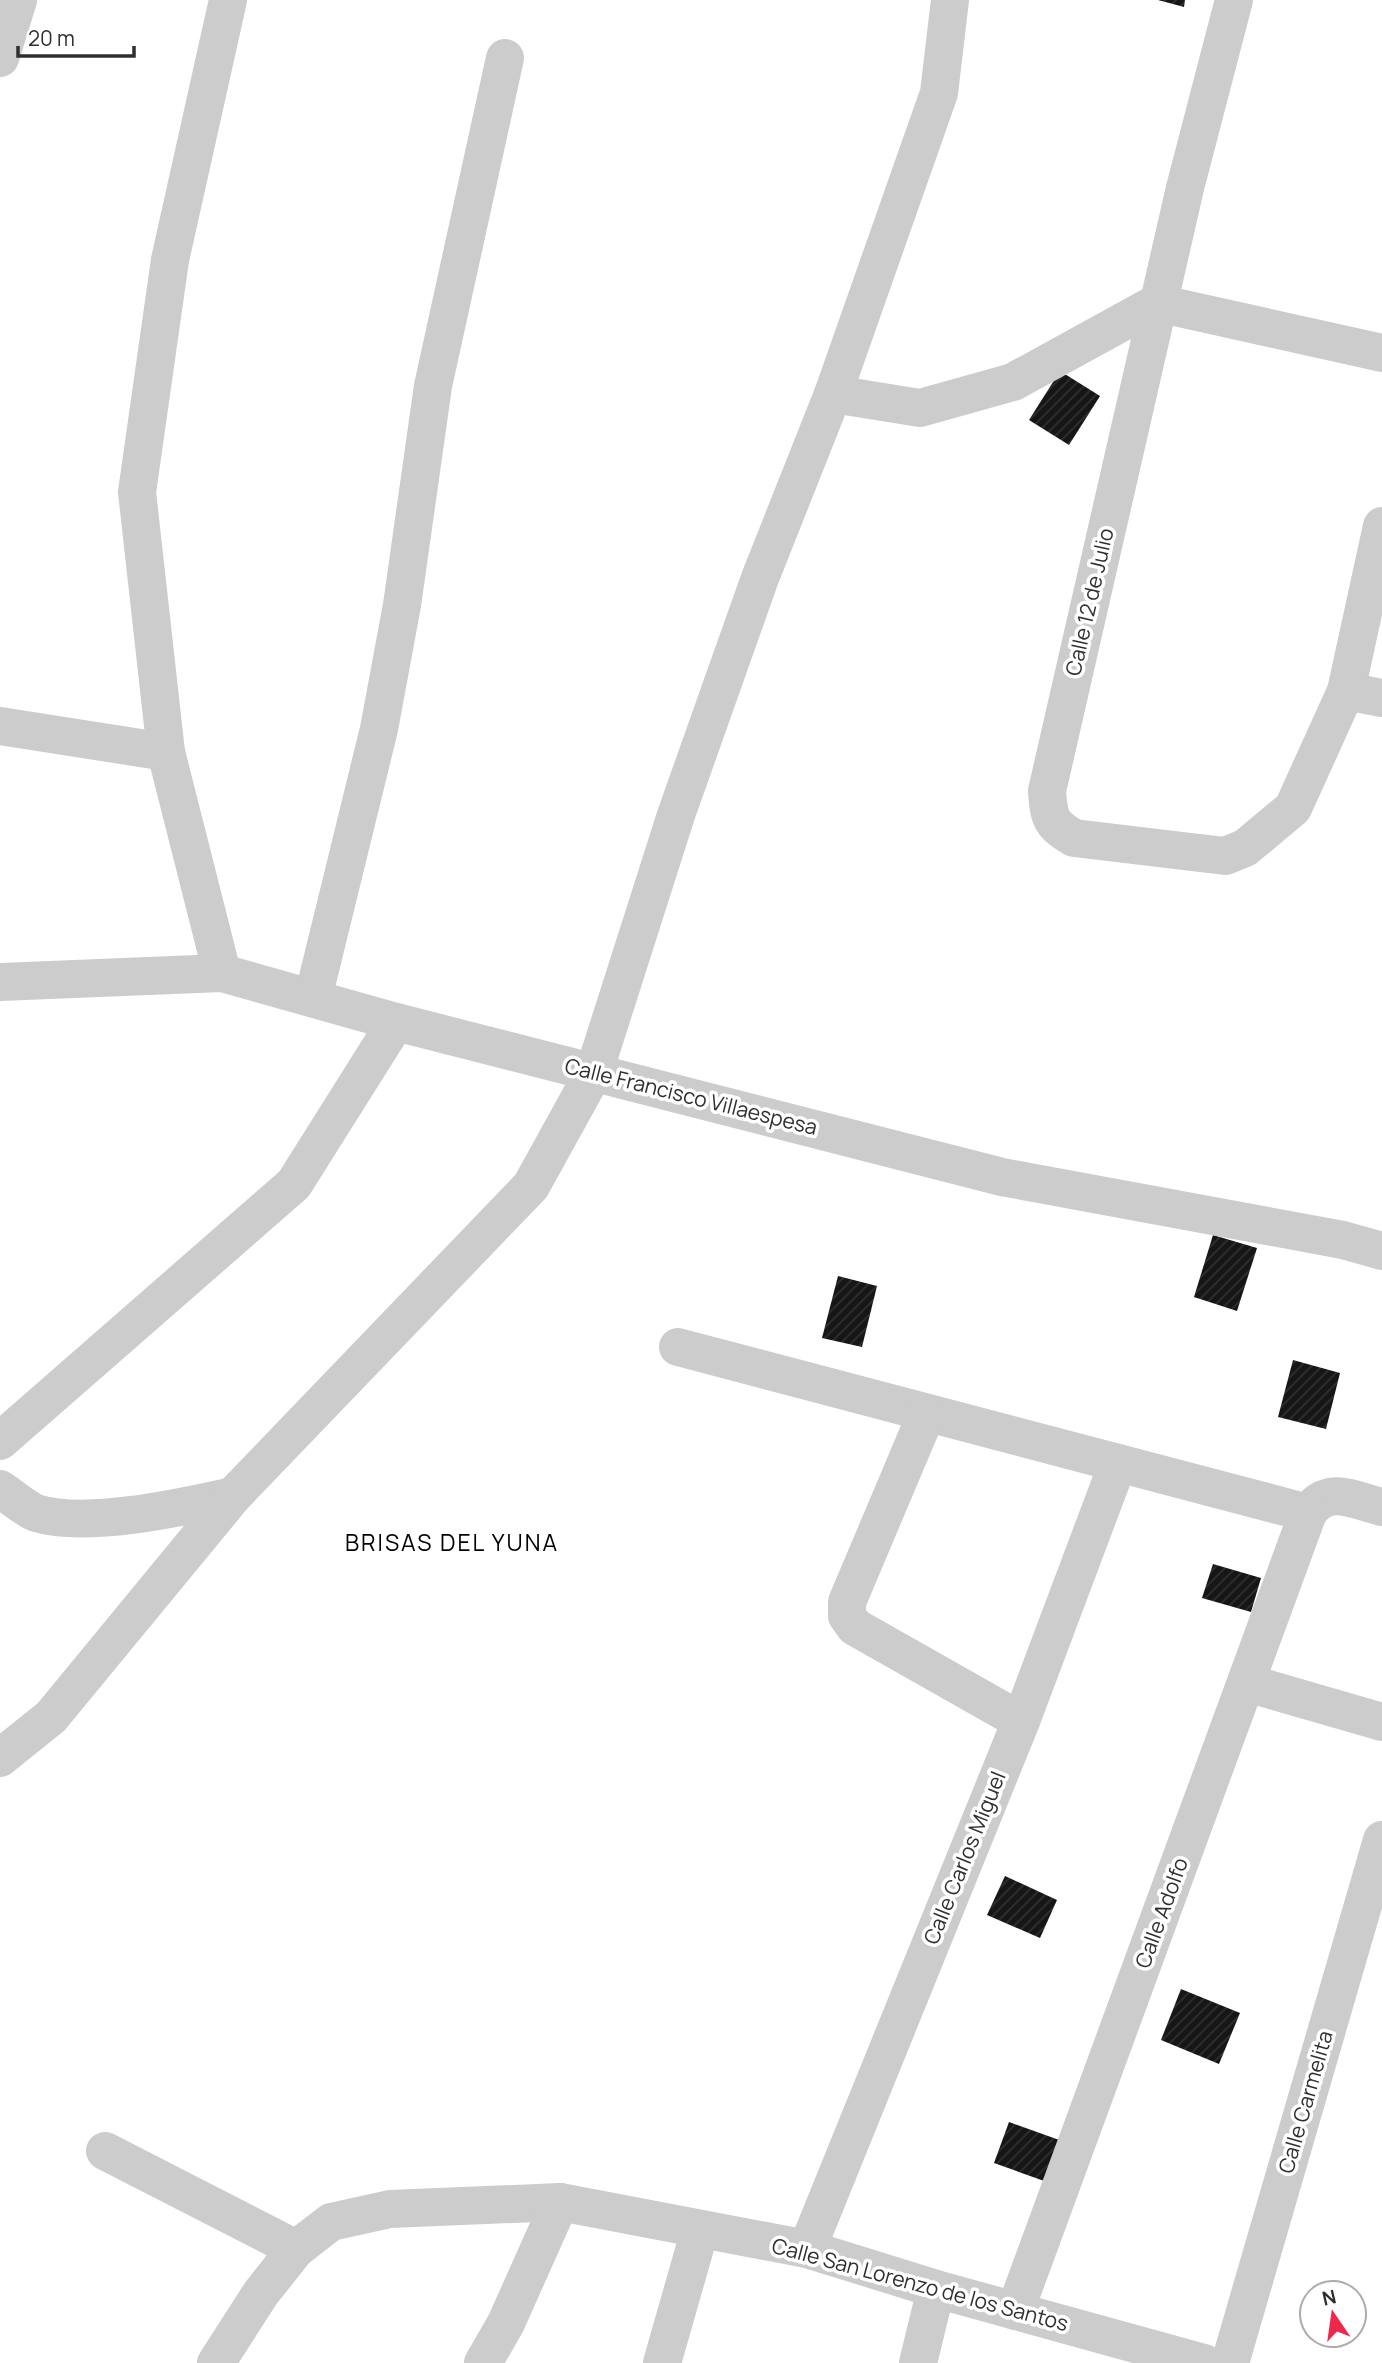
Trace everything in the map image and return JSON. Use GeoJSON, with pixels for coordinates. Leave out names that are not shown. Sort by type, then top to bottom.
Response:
{"type":"FeatureCollection","features":[{"type":"Feature","properties":{"kind":"street"},"geometry":{"type":"LineString","coordinates":[[0,58],[18,0]]}},
{"type":"Feature","properties":{"kind":"street"},"geometry":{"type":"LineString","coordinates":[[222,973],[166,752],[137,492],[170,260],[228,0]]}},
{"type":"Feature","properties":{"kind":"street"},"geometry":{"type":"LineString","coordinates":[[0,1758],[51,1717],[233,1496],[531,1186],[594,1072],[676,815],[760,578],[832,394],[939,93],[950,0]]}},
{"type":"Feature","properties":{"kind":"street","name":"Calle 12 de Julio"},"geometry":{"type":"LineString","coordinates":[[1234,0],[1157,303],[1047,791],[1049,812],[1055,827],[1074,838],[1225,856],[1245,848],[1293,808],[1364,694],[1382,526]]}},
{"type":"Feature","properties":{"kind":"street"},"geometry":{"type":"LineString","coordinates":[[313,998],[379,729],[402,605],[433,386],[505,58]]}},
{"type":"Feature","properties":{"kind":"street"},"geometry":{"type":"LineString","coordinates":[[832,394],[920,408],[933,405],[1013,382],[1157,303],[1382,353]]}},
{"type":"Feature","properties":{"kind":"street"},"geometry":{"type":"LineString","coordinates":[[0,726],[166,752]]}},
{"type":"Feature","properties":{"kind":"street","name":"Calle Francisco Villaespesa"},"geometry":{"type":"LineString","coordinates":[[0,982],[222,973],[396,1022],[1002,1177],[1343,1240],[1382,1251]]}},
{"type":"Feature","properties":{"kind":"street"},"geometry":{"type":"LineString","coordinates":[[0,1441],[294,1184],[396,1022]]}},
{"type":"Feature","properties":{"kind":"street"},"geometry":{"type":"LineString","coordinates":[[678,1347],[926,1415],[1308,1513],[1317,1500],[1331,1495],[1382,1507]]}},
{"type":"Feature","properties":{"kind":"street"},"geometry":{"type":"LineString","coordinates":[[926,1415],[848,1602],[847,1616],[855,1628],[1021,1721]]}},
{"type":"Feature","properties":{"kind":"street","name":"Calle Carlos Miguel"},"geometry":{"type":"LineString","coordinates":[[807,2249],[1021,1721],[1118,1463]]}},
{"type":"Feature","properties":{"kind":"street"},"geometry":{"type":"LineString","coordinates":[[0,1489],[36,1513],[76,1517],[164,1512],[233,1496]]}},
{"type":"Feature","properties":{"kind":"street","name":"Calle Adolfo"},"geometry":{"type":"LineString","coordinates":[[1015,2311],[1308,1513]]}},
{"type":"Feature","properties":{"kind":"street"},"geometry":{"type":"LineString","coordinates":[[1247,1683],[1382,1722]]}},
{"type":"Feature","properties":{"kind":"street","name":"Calle Carmelita"},"geometry":{"type":"LineString","coordinates":[[1230,2363],[1382,1840]]}},
{"type":"Feature","properties":{"kind":"street"},"geometry":{"type":"LineString","coordinates":[[106,2151],[296,2249]]}},
{"type":"Feature","properties":{"kind":"street"},"geometry":{"type":"LineString","coordinates":[[483,2363],[506,2323],[560,2202]]}},
{"type":"Feature","properties":{"kind":"street","name":"Calle San Lorenzo de los Santos"},"geometry":{"type":"LineString","coordinates":[[216,2363],[261,2293],[296,2249],[331,2222],[390,2209],[560,2202],[807,2249],[1180,2360]]}},
{"type":"Feature","properties":{"kind":"street"},"geometry":{"type":"LineString","coordinates":[[662,2363],[700,2230]]}},
{"type":"Feature","properties":{"kind":"street"},"geometry":{"type":"LineString","coordinates":[[918,2363],[936,2289]]}},
{"type":"Feature","properties":{"kind":"building"},"geometry":{"type":"Polygon","coordinates":[[[1158,0],[1185,0],[1184,7],[1158,0]]]}},
{"type":"Feature","properties":{"kind":"building"},"geometry":{"type":"Polygon","coordinates":[[[1060,371],[1100,396],[1069,445],[1029,420],[1060,371]]]}},
{"type":"Feature","properties":{"kind":"building"},"geometry":{"type":"Polygon","coordinates":[[[1213,1235],[1257,1248],[1237,1311],[1194,1297],[1213,1235]]]}},
{"type":"Feature","properties":{"kind":"building"},"geometry":{"type":"Polygon","coordinates":[[[838,1276],[877,1286],[862,1347],[822,1338],[838,1276]]]}},
{"type":"Feature","properties":{"kind":"building"},"geometry":{"type":"Polygon","coordinates":[[[1293,1360],[1340,1373],[1326,1429],[1278,1417],[1293,1360]]]}},
{"type":"Feature","properties":{"kind":"building"},"geometry":{"type":"Polygon","coordinates":[[[1213,1564],[1261,1578],[1251,1612],[1202,1598],[1213,1564]]]}},
{"type":"Feature","properties":{"kind":"building"},"geometry":{"type":"Polygon","coordinates":[[[1005,1876],[1057,1900],[1040,1938],[987,1915],[1005,1876]]]}},
{"type":"Feature","properties":{"kind":"building"},"geometry":{"type":"Polygon","coordinates":[[[1181,1989],[1240,2013],[1219,2064],[1161,2040],[1181,1989]]]}},
{"type":"Feature","properties":{"kind":"building"},"geometry":{"type":"Polygon","coordinates":[[[1009,2122],[1076,2146],[1061,2187],[994,2163],[1009,2122]]]}},
{"type":"Feature","properties":{"kind":"district","name":"BRISAS DEL YUNA"},"geometry":{"type":"Point","coordinates":[452,1543]}}]}
